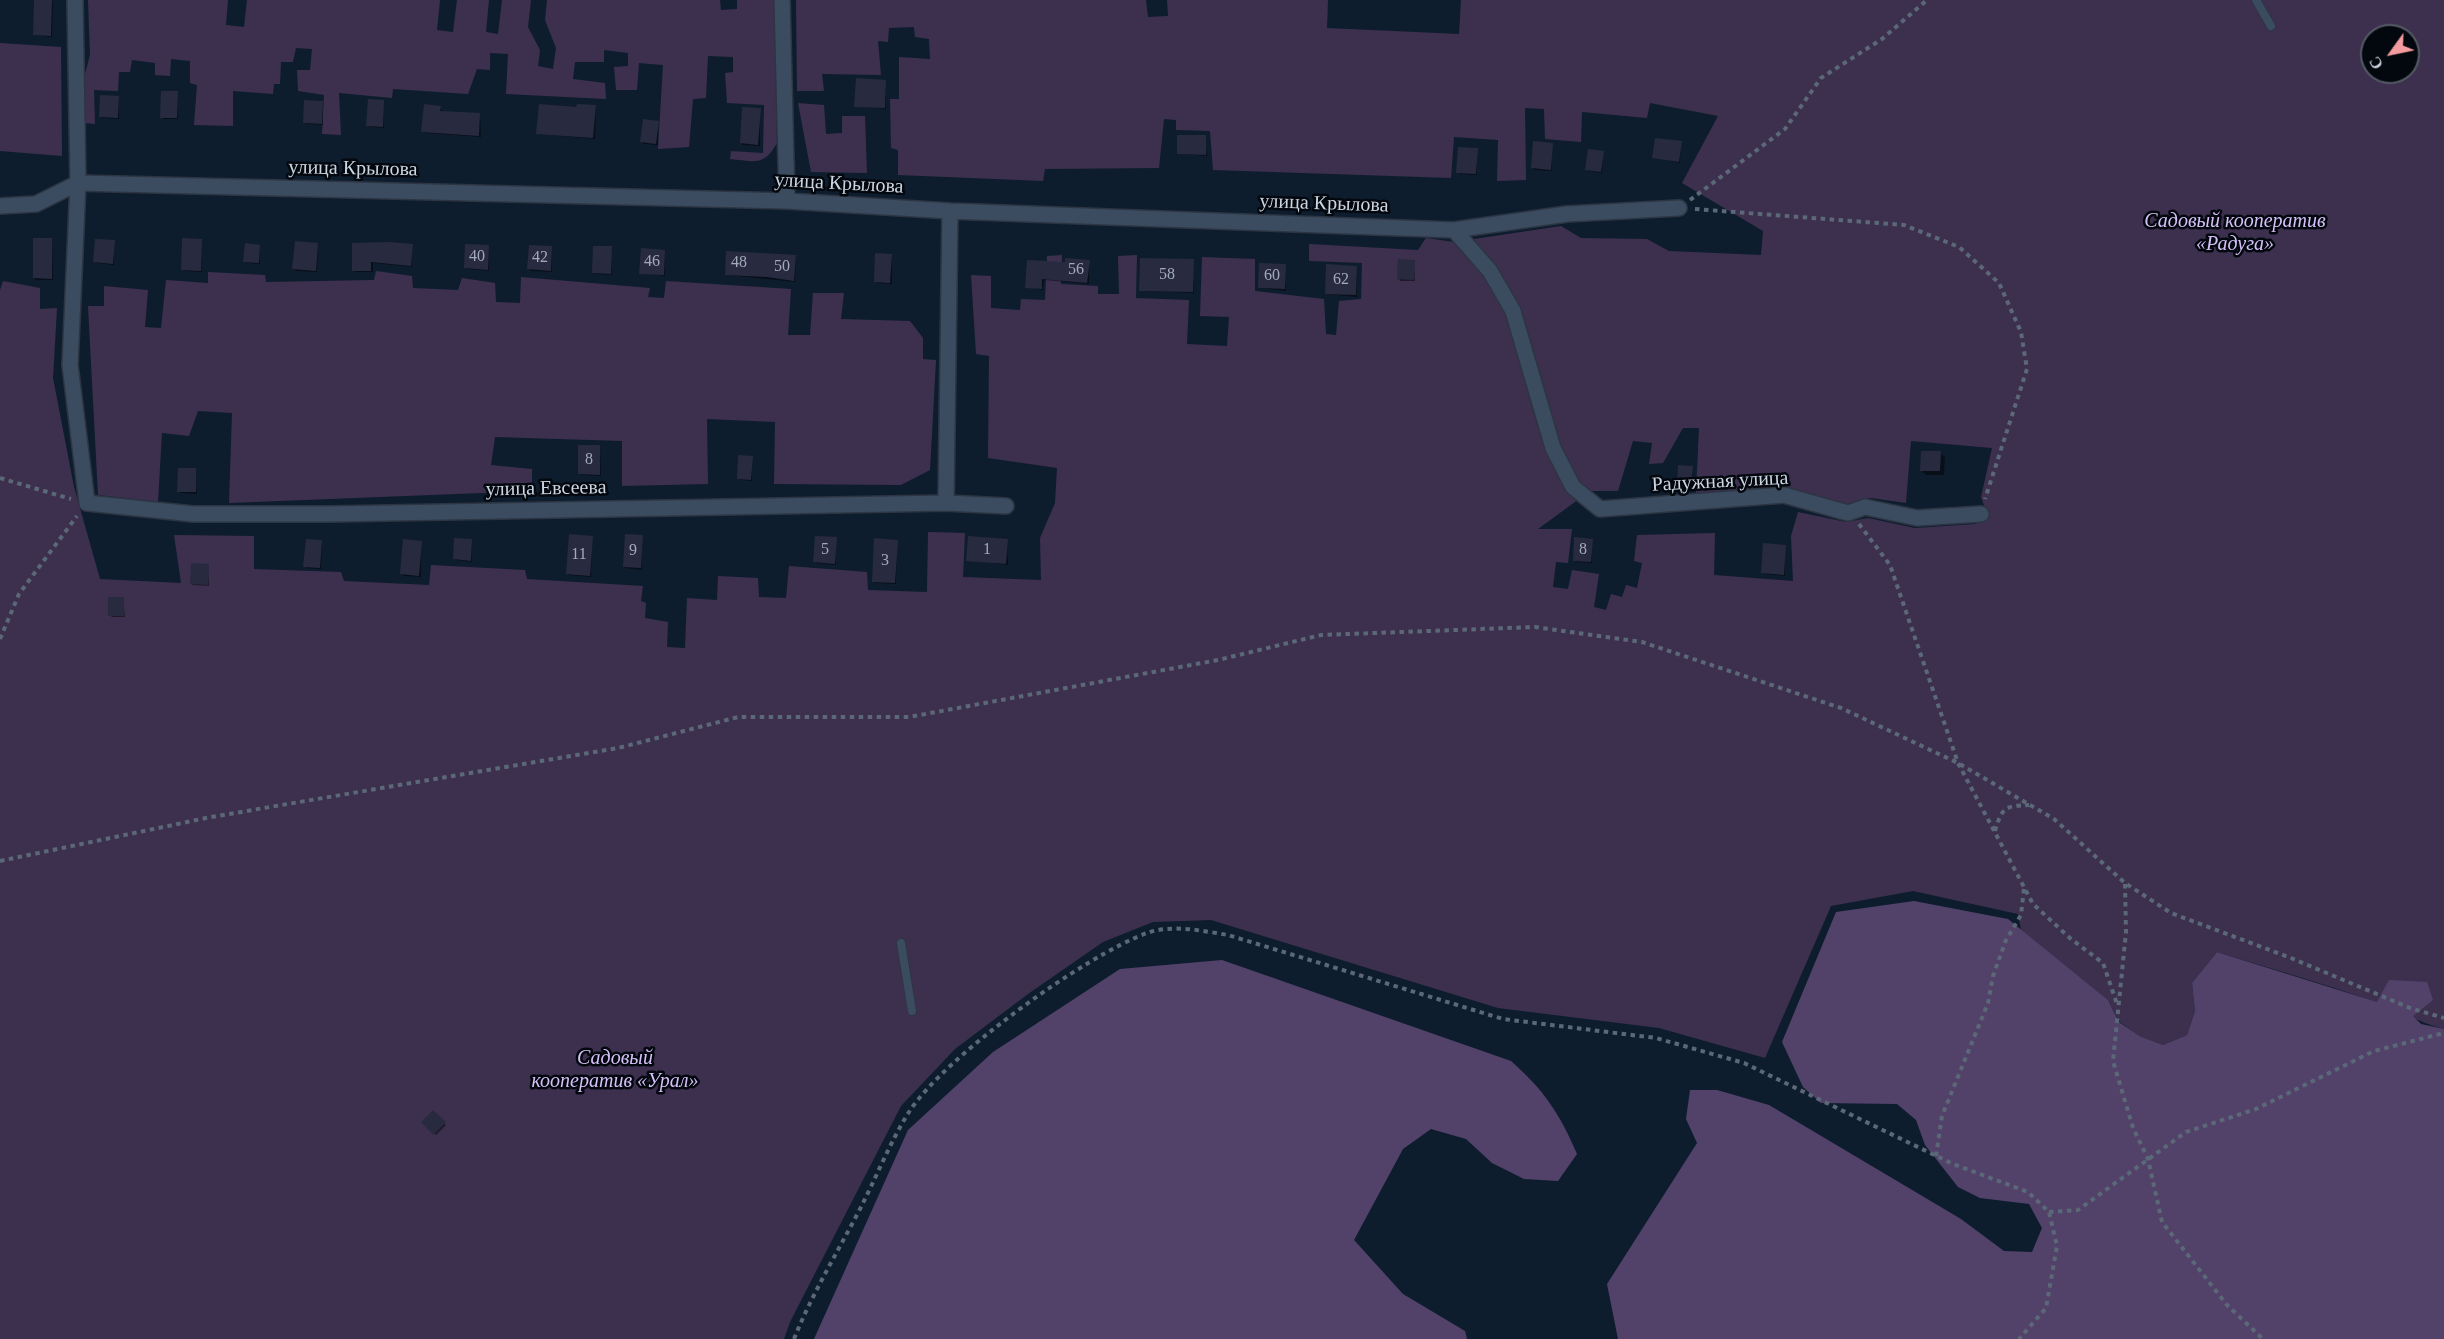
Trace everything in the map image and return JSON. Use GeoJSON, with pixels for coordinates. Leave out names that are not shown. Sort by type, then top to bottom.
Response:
{"type":"FeatureCollection","features":[{"type":"Feature","properties":{"kind":"street"},"geometry":{"type":"LineString","coordinates":[[75,0],[78,183],[70,365],[87,503]]}},
{"type":"Feature","properties":{"kind":"street"},"geometry":{"type":"LineString","coordinates":[[782,0],[787,201]]}},
{"type":"Feature","properties":{"kind":"street","name":"улица Крылова"},"geometry":{"type":"LineString","coordinates":[[0,206],[36,204],[78,183],[787,201],[950,211],[1454,230],[1567,214],[1679,208]]}},
{"type":"Feature","properties":{"kind":"street"},"geometry":{"type":"LineString","coordinates":[[946,503],[950,211]]}},
{"type":"Feature","properties":{"kind":"street","name":"Радужная улица"},"geometry":{"type":"LineString","coordinates":[[1454,230],[1490,272],[1513,311],[1553,448],[1573,487],[1600,509],[1784,495],[1848,513],[1865,507],[1917,518],[1981,514]]}},
{"type":"Feature","properties":{"kind":"street","name":"улица Евсеева"},"geometry":{"type":"LineString","coordinates":[[87,503],[192,514],[332,514],[946,503],[1006,506]]}},
{"type":"Feature","properties":{"kind":"lane"},"geometry":{"type":"LineString","coordinates":[[2256,0],[2271,26]]}},
{"type":"Feature","properties":{"kind":"lane"},"geometry":{"type":"LineString","coordinates":[[901,943],[912,1011]]}},
{"type":"Feature","properties":{"kind":"path"},"geometry":{"type":"LineString","coordinates":[[1679,208],[1785,129],[1821,78],[1882,39],[1927,0]]}},
{"type":"Feature","properties":{"kind":"path"},"geometry":{"type":"LineString","coordinates":[[1679,208],[1904,225],[1959,247],[1999,283],[2021,332],[2027,369],[1981,514]]}},
{"type":"Feature","properties":{"kind":"path"},"geometry":{"type":"LineString","coordinates":[[0,478],[87,503],[19,594],[0,639]]}},
{"type":"Feature","properties":{"kind":"path"},"geometry":{"type":"LineString","coordinates":[[1848,513],[1865,531],[1890,565],[1958,763],[2033,904],[2103,963],[2117,1004]]}},
{"type":"Feature","properties":{"kind":"path"},"geometry":{"type":"LineString","coordinates":[[0,861],[211,817],[618,748],[738,717],[909,717],[1218,660],[1321,635],[1535,627],[1642,642],[1841,708],[1958,763],[2054,819],[2125,883],[2171,913],[2291,958],[2410,1008],[2444,1018]]}},
{"type":"Feature","properties":{"kind":"path"},"geometry":{"type":"LineString","coordinates":[[1995,831],[2000,814],[2009,806],[2029,804]]}},
{"type":"Feature","properties":{"kind":"path"},"geometry":{"type":"LineString","coordinates":[[2125,883],[2126,932],[2113,1061],[2133,1128],[2148,1159],[2162,1222],[2227,1305],[2263,1339]]}},
{"type":"Feature","properties":{"kind":"path"},"geometry":{"type":"LineString","coordinates":[[1936,1156],[1942,1116],[1988,1003],[1993,976],[2006,940],[2021,915],[2024,887]]}},
{"type":"Feature","properties":{"kind":"path"},"geometry":{"type":"LineString","coordinates":[[794,1339],[822,1277],[909,1111],[947,1069],[1016,1013],[1107,951],[1149,932],[1189,929],[1228,935],[1503,1019],[1656,1038],[1744,1063],[1936,1156],[2028,1192],[2049,1212],[2057,1246],[2046,1308],[2019,1339]]}},
{"type":"Feature","properties":{"kind":"path"},"geometry":{"type":"LineString","coordinates":[[2049,1212],[2078,1210],[2186,1132],[2256,1110],[2374,1051],[2444,1033]]}},
{"type":"Feature","properties":{"kind":"green space"},"geometry":{"type":"Polygon","coordinates":[[[88,0],[228,0],[226,25],[244,27],[247,0],[440,0],[437,30],[453,32],[457,0],[489,0],[486,32],[498,34],[502,0],[531,0],[528,27],[540,50],[538,66],[553,69],[556,48],[545,20],[547,0],[720,0],[721,10],[737,9],[737,0],[775,0],[777,143],[768,156],[758,161],[730,159],[731,151],[763,153],[764,105],[727,103],[725,73],[733,72],[733,57],[708,56],[706,98],[693,99],[689,147],[658,149],[663,65],[639,63],[637,90],[616,90],[614,67],[628,66],[628,53],[604,50],[604,62],[575,62],[573,79],[605,83],[606,99],[506,94],[508,54],[490,53],[490,70],[477,69],[468,94],[393,89],[392,98],[339,93],[341,135],[322,134],[324,95],[298,91],[297,70],[310,70],[312,49],[296,48],[293,62],[281,62],[280,84],[274,84],[273,94],[233,91],[233,126],[194,125],[197,85],[190,83],[190,61],[171,59],[170,76],[155,75],[155,63],[132,60],[130,72],[119,72],[118,91],[94,90],[95,124],[85,123],[85,74],[90,55],[88,0]]]}},
{"type":"Feature","properties":{"kind":"green space"},"geometry":{"type":"Polygon","coordinates":[[[796,0],[1146,0],[1148,17],[1168,16],[1167,0],[1328,0],[1327,28],[1459,34],[1461,0],[2444,0],[2444,1029],[2356,995],[2217,952],[2192,983],[2195,1011],[2187,1035],[2163,1045],[2138,1036],[2119,1021],[2108,1000],[2021,930],[2018,914],[1913,891],[1831,906],[1765,1058],[1659,1028],[1498,1008],[1211,920],[1153,922],[1103,942],[1028,994],[955,1049],[901,1106],[790,1322],[784,1339],[0,1339],[0,290],[3,281],[40,288],[40,309],[57,308],[53,378],[74,487],[100,579],[181,583],[174,535],[254,536],[254,569],[341,572],[344,581],[429,585],[431,565],[525,570],[527,579],[643,586],[641,601],[646,603],[645,618],[668,622],[667,647],[685,648],[687,598],[717,600],[718,576],[758,578],[759,597],[786,598],[789,566],[867,572],[868,590],[927,592],[928,532],[965,533],[963,577],[1041,580],[1040,538],[1055,503],[1057,468],[988,458],[989,356],[976,354],[971,275],[991,276],[991,308],[1020,310],[1021,299],[1045,300],[1047,256],[1062,255],[1061,284],[1098,286],[1098,294],[1119,294],[1118,256],[1137,255],[1136,298],[1189,300],[1187,344],[1227,346],[1229,317],[1200,316],[1202,257],[1255,259],[1255,291],[1324,299],[1326,334],[1336,335],[1339,301],[1361,299],[1362,263],[1309,261],[1309,244],[1418,250],[1426,238],[1454,242],[1561,226],[1581,238],[1647,239],[1669,251],[1761,255],[1763,231],[1682,183],[1718,116],[1650,103],[1647,118],[1582,112],[1581,142],[1545,139],[1544,109],[1525,108],[1526,180],[1497,181],[1498,140],[1454,137],[1451,178],[1213,170],[1210,131],[1176,130],[1176,120],[1164,119],[1159,168],[1045,169],[1043,181],[898,175],[898,150],[891,148],[890,99],[899,99],[899,57],[930,59],[929,39],[915,37],[914,27],[889,28],[888,42],[878,41],[881,75],[822,74],[824,91],[797,91],[796,0]],[[1683,428],[1663,463],[1649,464],[1652,443],[1633,441],[1618,491],[1590,491],[1538,529],[1572,529],[1568,563],[1556,562],[1553,587],[1568,589],[1572,570],[1599,574],[1594,607],[1606,610],[1611,594],[1622,597],[1626,585],[1637,588],[1642,563],[1634,561],[1637,535],[1715,533],[1714,575],[1793,581],[1791,536],[1798,512],[1846,522],[1868,518],[1915,528],[1975,524],[1988,516],[1981,497],[1992,448],[1911,441],[1906,503],[1871,498],[1847,504],[1782,488],[1696,493],[1699,428],[1683,428]]]}},
{"type":"Feature","properties":{"kind":"green space"},"geometry":{"type":"Polygon","coordinates":[[[0,43],[61,47],[62,156],[0,151],[0,43]]]}},
{"type":"Feature","properties":{"kind":"green space"},"geometry":{"type":"Polygon","coordinates":[[[798,103],[824,105],[826,134],[842,133],[842,116],[865,116],[867,173],[811,172],[798,103]]]}},
{"type":"Feature","properties":{"kind":"green space"},"geometry":{"type":"Polygon","coordinates":[[[376,271],[412,276],[413,288],[458,290],[462,278],[495,283],[496,302],[520,303],[521,277],[650,288],[648,297],[664,298],[666,281],[791,289],[788,335],[810,335],[813,293],[844,293],[841,319],[910,321],[923,338],[923,359],[936,360],[930,470],[901,485],[774,484],[775,422],[707,419],[708,484],[622,486],[622,441],[495,437],[491,465],[532,469],[532,491],[229,503],[232,413],[198,411],[189,436],[162,433],[158,502],[98,495],[88,306],[104,306],[104,286],[148,290],[145,327],[161,328],[166,280],[208,283],[208,272],[265,275],[266,282],[374,280],[376,271]]]}},
{"type":"Feature","properties":{"kind":"shaded area"},"geometry":{"type":"Polygon","coordinates":[[[1914,901],[2008,919],[2108,1000],[2119,1022],[2139,1036],[2163,1045],[2187,1035],[2195,1011],[2192,983],[2217,952],[2377,1002],[2389,980],[2427,982],[2433,1000],[2413,1016],[2421,1024],[2444,1029],[2444,1339],[1618,1339],[1607,1284],[1697,1143],[1686,1119],[1690,1090],[1717,1090],[1769,1105],[1961,1219],[2004,1251],[2032,1252],[2042,1228],[2029,1204],[1980,1198],[1958,1187],[1925,1145],[1916,1120],[1897,1104],[1821,1103],[1803,1087],[1782,1042],[1836,912],[1914,901]]]}},
{"type":"Feature","properties":{"kind":"shaded area"},"geometry":{"type":"Polygon","coordinates":[[[1222,960],[1511,1061],[1533,1082],[1550,1103],[1577,1154],[1558,1181],[1524,1179],[1492,1163],[1466,1139],[1431,1129],[1403,1149],[1354,1240],[1403,1294],[1465,1331],[1467,1339],[814,1339],[908,1130],[993,1052],[1120,969],[1222,960]]]}},
{"type":"Feature","properties":{"kind":"building"},"geometry":{"type":"Polygon","coordinates":[[[34,0],[52,0],[51,36],[33,35],[34,0]]]}},
{"type":"Feature","properties":{"kind":"building"},"geometry":{"type":"Polygon","coordinates":[[[856,78],[886,80],[885,108],[854,107],[856,78]]]}},
{"type":"Feature","properties":{"kind":"building"},"geometry":{"type":"Polygon","coordinates":[[[161,91],[178,91],[177,118],[160,118],[161,91]]]}},
{"type":"Feature","properties":{"kind":"building"},"geometry":{"type":"Polygon","coordinates":[[[100,95],[119,96],[118,118],[99,117],[100,95]]]}},
{"type":"Feature","properties":{"kind":"building"},"geometry":{"type":"Polygon","coordinates":[[[368,99],[384,100],[383,127],[366,126],[368,99]]]}},
{"type":"Feature","properties":{"kind":"building"},"geometry":{"type":"Polygon","coordinates":[[[304,100],[323,101],[322,124],[303,123],[304,100]]]}},
{"type":"Feature","properties":{"kind":"building"},"geometry":{"type":"Polygon","coordinates":[[[424,104],[441,106],[440,111],[480,113],[479,136],[421,132],[424,104]]]}},
{"type":"Feature","properties":{"kind":"building"},"geometry":{"type":"Polygon","coordinates":[[[539,104],[576,107],[577,104],[596,105],[593,138],[536,134],[539,104]]]}},
{"type":"Feature","properties":{"kind":"building"},"geometry":{"type":"Polygon","coordinates":[[[742,107],[761,108],[758,145],[740,143],[742,107]]]}},
{"type":"Feature","properties":{"kind":"building"},"geometry":{"type":"Polygon","coordinates":[[[643,119],[659,121],[656,144],[640,142],[643,119]]]}},
{"type":"Feature","properties":{"kind":"building"},"geometry":{"type":"Polygon","coordinates":[[[1177,135],[1206,135],[1206,155],[1177,154],[1177,135]]]}},
{"type":"Feature","properties":{"kind":"building"},"geometry":{"type":"Polygon","coordinates":[[[1655,138],[1682,141],[1679,162],[1652,158],[1655,138]]]}},
{"type":"Feature","properties":{"kind":"building"},"geometry":{"type":"Polygon","coordinates":[[[1533,141],[1553,143],[1551,170],[1531,168],[1533,141]]]}},
{"type":"Feature","properties":{"kind":"building"},"geometry":{"type":"Polygon","coordinates":[[[1458,147],[1478,148],[1476,174],[1456,173],[1458,147]]]}},
{"type":"Feature","properties":{"kind":"building"},"geometry":{"type":"Polygon","coordinates":[[[1588,149],[1604,151],[1601,172],[1585,170],[1588,149]]]}},
{"type":"Feature","properties":{"kind":"building"},"geometry":{"type":"Polygon","coordinates":[[[33,238],[52,238],[52,279],[33,278],[33,238]]]}},
{"type":"Feature","properties":{"kind":"building"},"geometry":{"type":"Polygon","coordinates":[[[182,238],[202,239],[201,271],[181,270],[182,238]]]}},
{"type":"Feature","properties":{"kind":"building"},"geometry":{"type":"Polygon","coordinates":[[[95,239],[115,240],[113,264],[93,262],[95,239]]]}},
{"type":"Feature","properties":{"kind":"building"},"geometry":{"type":"Polygon","coordinates":[[[295,241],[318,243],[316,271],[292,269],[295,241]]]}},
{"type":"Feature","properties":{"kind":"building"},"geometry":{"type":"Polygon","coordinates":[[[245,243],[260,245],[259,263],[243,262],[245,243]]]}},
{"type":"Feature","properties":{"kind":"building"},"geometry":{"type":"Polygon","coordinates":[[[352,243],[413,244],[411,266],[371,262],[371,271],[352,271],[352,243]]]}},
{"type":"Feature","properties":{"kind":"building"},"geometry":{"type":"Polygon","coordinates":[[[465,244],[489,245],[488,270],[464,268],[465,244]]]}},
{"type":"Feature","properties":{"kind":"building"},"geometry":{"type":"Polygon","coordinates":[[[529,245],[552,246],[551,271],[527,269],[529,245]]]}},
{"type":"Feature","properties":{"kind":"building"},"geometry":{"type":"Polygon","coordinates":[[[593,246],[612,246],[611,274],[592,273],[593,246]]]}},
{"type":"Feature","properties":{"kind":"building"},"geometry":{"type":"Polygon","coordinates":[[[641,248],[665,250],[664,275],[639,274],[641,248]]]}},
{"type":"Feature","properties":{"kind":"building"},"geometry":{"type":"Polygon","coordinates":[[[726,251],[796,255],[794,281],[725,275],[726,251]]]}},
{"type":"Feature","properties":{"kind":"building"},"geometry":{"type":"Polygon","coordinates":[[[875,253],[892,254],[890,283],[874,282],[875,253]]]}},
{"type":"Feature","properties":{"kind":"building"},"geometry":{"type":"Polygon","coordinates":[[[1065,258],[1090,260],[1087,283],[1042,279],[1042,289],[1025,288],[1027,260],[1065,262],[1065,258]]]}},
{"type":"Feature","properties":{"kind":"building"},"geometry":{"type":"Polygon","coordinates":[[[1140,258],[1194,259],[1193,292],[1139,291],[1140,258]]]}},
{"type":"Feature","properties":{"kind":"building"},"geometry":{"type":"Polygon","coordinates":[[[1398,259],[1415,260],[1414,280],[1397,279],[1398,259]]]}},
{"type":"Feature","properties":{"kind":"building"},"geometry":{"type":"Polygon","coordinates":[[[1259,263],[1286,264],[1285,289],[1258,288],[1259,263]]]}},
{"type":"Feature","properties":{"kind":"building"},"geometry":{"type":"Polygon","coordinates":[[[1326,264],[1357,266],[1356,295],[1325,294],[1326,264]]]}},
{"type":"Feature","properties":{"kind":"building"},"geometry":{"type":"Polygon","coordinates":[[[578,445],[600,445],[600,475],[578,474],[578,445]]]}},
{"type":"Feature","properties":{"kind":"building"},"geometry":{"type":"Polygon","coordinates":[[[1921,451],[1941,451],[1940,471],[1920,471],[1921,451]]]}},
{"type":"Feature","properties":{"kind":"building"},"geometry":{"type":"Polygon","coordinates":[[[738,455],[753,456],[751,480],[737,479],[738,455]]]}},
{"type":"Feature","properties":{"kind":"building"},"geometry":{"type":"Polygon","coordinates":[[[1678,465],[1693,466],[1691,485],[1677,484],[1678,465]]]}},
{"type":"Feature","properties":{"kind":"building"},"geometry":{"type":"Polygon","coordinates":[[[178,468],[196,468],[196,492],[177,492],[178,468]]]}},
{"type":"Feature","properties":{"kind":"building"},"geometry":{"type":"Polygon","coordinates":[[[569,534],[593,536],[590,576],[566,574],[569,534]]]}},
{"type":"Feature","properties":{"kind":"building"},"geometry":{"type":"Polygon","coordinates":[[[625,534],[643,535],[641,568],[623,567],[625,534]]]}},
{"type":"Feature","properties":{"kind":"building"},"geometry":{"type":"Polygon","coordinates":[[[815,536],[837,537],[835,564],[813,562],[815,536]]]}},
{"type":"Feature","properties":{"kind":"building"},"geometry":{"type":"Polygon","coordinates":[[[968,536],[1008,539],[1006,564],[966,561],[968,536]]]}},
{"type":"Feature","properties":{"kind":"building"},"geometry":{"type":"Polygon","coordinates":[[[1574,537],[1593,539],[1591,562],[1573,561],[1574,537]]]}},
{"type":"Feature","properties":{"kind":"building"},"geometry":{"type":"Polygon","coordinates":[[[454,538],[472,539],[471,561],[453,559],[454,538]]]}},
{"type":"Feature","properties":{"kind":"building"},"geometry":{"type":"Polygon","coordinates":[[[874,538],[898,540],[895,583],[872,582],[874,538]]]}},
{"type":"Feature","properties":{"kind":"building"},"geometry":{"type":"Polygon","coordinates":[[[306,539],[322,540],[320,568],[303,567],[306,539]]]}},
{"type":"Feature","properties":{"kind":"building"},"geometry":{"type":"Polygon","coordinates":[[[403,539],[422,541],[419,576],[400,574],[403,539]]]}},
{"type":"Feature","properties":{"kind":"building"},"geometry":{"type":"Polygon","coordinates":[[[1763,543],[1786,545],[1784,575],[1761,573],[1763,543]]]}},
{"type":"Feature","properties":{"kind":"building"},"geometry":{"type":"Polygon","coordinates":[[[191,563],[209,564],[208,585],[190,584],[191,563]]]}},
{"type":"Feature","properties":{"kind":"building"},"geometry":{"type":"Polygon","coordinates":[[[108,597],[124,597],[124,616],[108,616],[108,597]]]}},
{"type":"Feature","properties":{"kind":"building"},"geometry":{"type":"Polygon","coordinates":[[[433,1110],[446,1122],[433,1135],[421,1122],[433,1110]]]}},
{"type":"Feature","properties":{"kind":"park label","name":"Садовый кооператив «Радуга»"},"geometry":{"type":"Point","coordinates":[2235,234]}},
{"type":"Feature","properties":{"kind":"park label","name":"Садовый кооператив «Урал»"},"geometry":{"type":"Point","coordinates":[615,1070]}}]}
